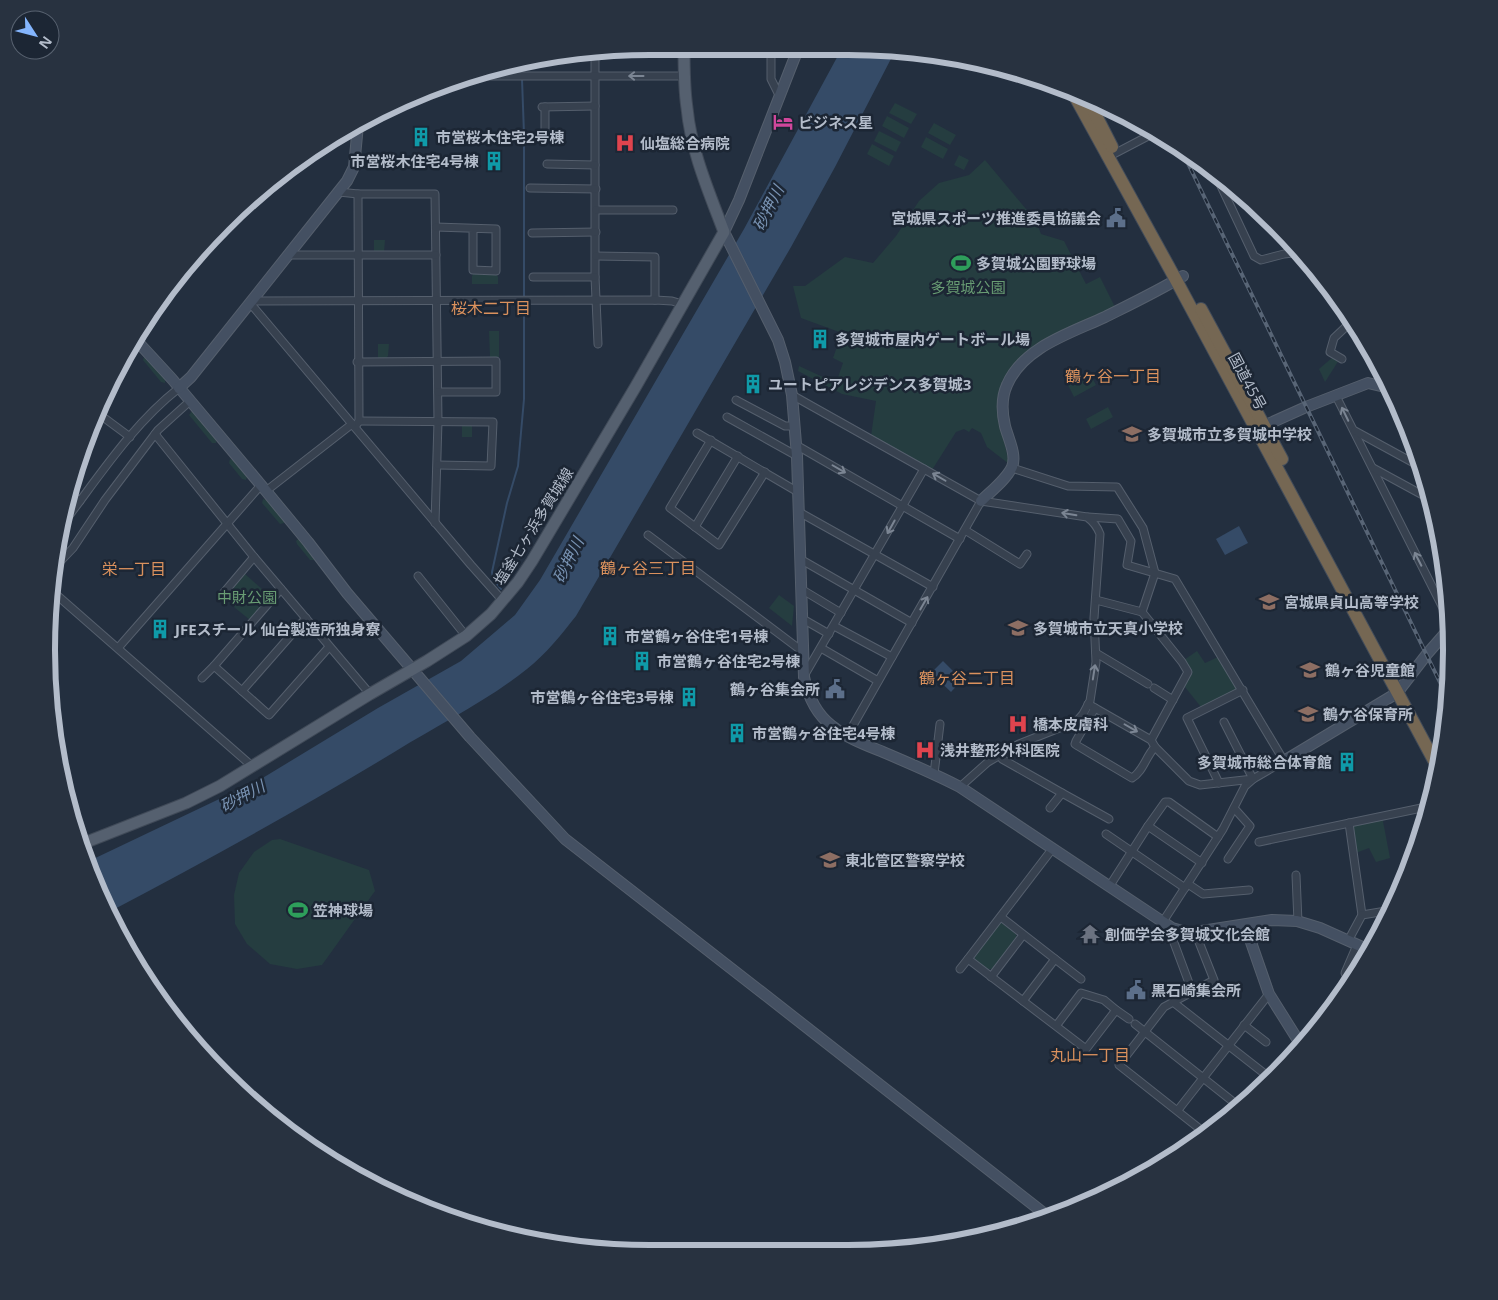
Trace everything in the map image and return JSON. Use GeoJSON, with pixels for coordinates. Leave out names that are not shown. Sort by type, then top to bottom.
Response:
{"type":"FeatureCollection","features":[{"type":"Feature","properties":{"kind":"highway","name":"国道45号"},"geometry":{"type":"LineString","coordinates":[[1078,101],[1112,155],[1180,278],[1400,690],[1433,758]]}},
{"type":"Feature","properties":{"kind":"highway","name":"国道45号"},"geometry":{"type":"LineString","coordinates":[[1091,107],[1112,155]]}},
{"type":"Feature","properties":{"kind":"highway","name":"国道45号"},"geometry":{"type":"LineString","coordinates":[[1400,690],[1435,746]]}},
{"type":"Feature","properties":{"kind":"main road"},"geometry":{"type":"LineString","coordinates":[[684,55],[687,109],[693,139],[707,186],[724,232]]}},
{"type":"Feature","properties":{"kind":"main road","name":"塩釜七ヶ浜多賀城線"},"geometry":{"type":"LineString","coordinates":[[87,842],[186,803],[253,767],[370,694],[416,673],[478,626],[503,602],[532,562],[724,232]]}},
{"type":"Feature","properties":{"kind":"street"},"geometry":{"type":"LineString","coordinates":[[771,55],[771,79],[780,97]]}},
{"type":"Feature","properties":{"kind":"street"},"geometry":{"type":"LineString","coordinates":[[796,55],[739,200],[724,232],[783,353],[792,395],[797,456],[804,678],[807,692],[816,710],[830,726],[847,736],[960,787],[1167,925],[1189,933],[1272,920],[1298,922],[1320,928],[1363,947]]}},
{"type":"Feature","properties":{"kind":"street"},"geometry":{"type":"LineString","coordinates":[[595,58],[596,301],[598,344]]}},
{"type":"Feature","properties":{"kind":"street"},"geometry":{"type":"LineString","coordinates":[[493,76],[684,76]]}},
{"type":"Feature","properties":{"kind":"street"},"geometry":{"type":"LineString","coordinates":[[546,131],[544,107],[595,106]]}},
{"type":"Feature","properties":{"kind":"street"},"geometry":{"type":"LineString","coordinates":[[71,513],[150,413],[191,377],[348,181],[354,167],[357,132]]}},
{"type":"Feature","properties":{"kind":"street"},"geometry":{"type":"LineString","coordinates":[[1112,155],[1148,136]]}},
{"type":"Feature","properties":{"kind":"street"},"geometry":{"type":"LineString","coordinates":[[547,164],[595,165]]}},
{"type":"Feature","properties":{"kind":"street"},"geometry":{"type":"LineString","coordinates":[[530,188],[596,188]]}},
{"type":"Feature","properties":{"kind":"street"},"geometry":{"type":"LineString","coordinates":[[1223,189],[1254,256],[1261,260],[1291,253]]}},
{"type":"Feature","properties":{"kind":"street"},"geometry":{"type":"LineString","coordinates":[[339,192],[358,194],[436,194],[438,465],[435,522]]}},
{"type":"Feature","properties":{"kind":"street"},"geometry":{"type":"LineString","coordinates":[[355,424],[358,194]]}},
{"type":"Feature","properties":{"kind":"street"},"geometry":{"type":"LineString","coordinates":[[596,210],[672,210]]}},
{"type":"Feature","properties":{"kind":"street"},"geometry":{"type":"LineString","coordinates":[[436,227],[496,229],[496,271],[473,270],[473,229]]}},
{"type":"Feature","properties":{"kind":"street"},"geometry":{"type":"LineString","coordinates":[[532,233],[596,232]]}},
{"type":"Feature","properties":{"kind":"street"},"geometry":{"type":"LineString","coordinates":[[288,255],[436,255]]}},
{"type":"Feature","properties":{"kind":"street"},"geometry":{"type":"LineString","coordinates":[[596,256],[655,257],[655,300]]}},
{"type":"Feature","properties":{"kind":"street"},"geometry":{"type":"LineString","coordinates":[[533,277],[596,277]]}},
{"type":"Feature","properties":{"kind":"street"},"geometry":{"type":"LineString","coordinates":[[847,736],[981,501],[1012,468],[1013,453],[1004,425],[1002,406],[1007,385],[1021,364],[1048,343],[1180,278]]}},
{"type":"Feature","properties":{"kind":"street"},"geometry":{"type":"LineString","coordinates":[[251,302],[655,300],[672,301],[682,304]]}},
{"type":"Feature","properties":{"kind":"street"},"geometry":{"type":"LineString","coordinates":[[251,302],[503,602]]}},
{"type":"Feature","properties":{"kind":"street"},"geometry":{"type":"LineString","coordinates":[[1342,358],[1330,352],[1334,338],[1347,326]]}},
{"type":"Feature","properties":{"kind":"street"},"geometry":{"type":"LineString","coordinates":[[140,344],[264,488],[347,593],[458,723],[565,839],[1042,1212]]}},
{"type":"Feature","properties":{"kind":"street"},"geometry":{"type":"LineString","coordinates":[[357,362],[496,361],[496,392],[438,392]]}},
{"type":"Feature","properties":{"kind":"street"},"geometry":{"type":"LineString","coordinates":[[1260,428],[1368,383],[1382,386]]}},
{"type":"Feature","properties":{"kind":"street"},"geometry":{"type":"LineString","coordinates":[[792,395],[981,501],[1087,517],[1118,519],[1130,541],[1127,565],[1176,579],[1284,761]]}},
{"type":"Feature","properties":{"kind":"street"},"geometry":{"type":"LineString","coordinates":[[1336,396],[1441,605]]}},
{"type":"Feature","properties":{"kind":"street"},"geometry":{"type":"LineString","coordinates":[[736,400],[784,426],[795,426]]}},
{"type":"Feature","properties":{"kind":"street"},"geometry":{"type":"LineString","coordinates":[[62,559],[155,434],[190,401]]}},
{"type":"Feature","properties":{"kind":"street"},"geometry":{"type":"LineString","coordinates":[[103,416],[130,437]]}},
{"type":"Feature","properties":{"kind":"street"},"geometry":{"type":"LineString","coordinates":[[727,417],[797,456]]}},
{"type":"Feature","properties":{"kind":"street"},"geometry":{"type":"LineString","coordinates":[[118,648],[227,522],[264,488],[355,424],[438,421],[493,422],[491,466],[438,465]]}},
{"type":"Feature","properties":{"kind":"street"},"geometry":{"type":"LineString","coordinates":[[1354,431],[1412,463]]}},
{"type":"Feature","properties":{"kind":"street"},"geometry":{"type":"LineString","coordinates":[[697,433],[798,492]]}},
{"type":"Feature","properties":{"kind":"street"},"geometry":{"type":"LineString","coordinates":[[155,434],[254,557],[370,694]]}},
{"type":"Feature","properties":{"kind":"street"},"geometry":{"type":"LineString","coordinates":[[711,440],[670,508],[719,545],[765,472]]}},
{"type":"Feature","properties":{"kind":"street"},"geometry":{"type":"LineString","coordinates":[[796,445],[960,539]]}},
{"type":"Feature","properties":{"kind":"street"},"geometry":{"type":"LineString","coordinates":[[695,527],[738,456]]}},
{"type":"Feature","properties":{"kind":"street"},"geometry":{"type":"LineString","coordinates":[[1012,468],[1068,486],[1118,487],[1143,528],[1155,572],[1142,612]]}},
{"type":"Feature","properties":{"kind":"street"},"geometry":{"type":"LineString","coordinates":[[1372,468],[1423,496]]}},
{"type":"Feature","properties":{"kind":"street"},"geometry":{"type":"LineString","coordinates":[[804,678],[924,469]]}},
{"type":"Feature","properties":{"kind":"street"},"geometry":{"type":"LineString","coordinates":[[75,498],[80,501]]}},
{"type":"Feature","properties":{"kind":"street"},"geometry":{"type":"LineString","coordinates":[[799,512],[933,587]]}},
{"type":"Feature","properties":{"kind":"street"},"geometry":{"type":"LineString","coordinates":[[1087,517],[1094,523],[1100,534],[1096,600],[1094,642],[1096,653],[1092,706],[1075,744],[1132,778],[1136,776],[1153,744],[1188,672],[1142,612],[1096,600]]}},
{"type":"Feature","properties":{"kind":"street"},"geometry":{"type":"LineString","coordinates":[[965,530],[1020,564],[1027,554]]}},
{"type":"Feature","properties":{"kind":"street"},"geometry":{"type":"LineString","coordinates":[[648,535],[802,651]]}},
{"type":"Feature","properties":{"kind":"street"},"geometry":{"type":"LineString","coordinates":[[221,596],[254,557]]}},
{"type":"Feature","properties":{"kind":"street"},"geometry":{"type":"LineString","coordinates":[[800,559],[912,623]]}},
{"type":"Feature","properties":{"kind":"street"},"geometry":{"type":"LineString","coordinates":[[418,576],[466,636]]}},
{"type":"Feature","properties":{"kind":"street"},"geometry":{"type":"LineString","coordinates":[[202,678],[282,589]]}},
{"type":"Feature","properties":{"kind":"street"},"geometry":{"type":"LineString","coordinates":[[801,589],[841,613]]}},
{"type":"Feature","properties":{"kind":"street"},"geometry":{"type":"LineString","coordinates":[[58,596],[253,767]]}},
{"type":"Feature","properties":{"kind":"street"},"geometry":{"type":"LineString","coordinates":[[242,691],[306,618]]}},
{"type":"Feature","properties":{"kind":"street"},"geometry":{"type":"LineString","coordinates":[[801,618],[829,634]]}},
{"type":"Feature","properties":{"kind":"street"},"geometry":{"type":"LineString","coordinates":[[834,626],[892,658]]}},
{"type":"Feature","properties":{"kind":"street"},"geometry":{"type":"LineString","coordinates":[[1167,925],[1187,886],[1218,837],[1245,786],[1253,778],[1400,690],[1443,636]]}},
{"type":"Feature","properties":{"kind":"street"},"geometry":{"type":"LineString","coordinates":[[214,666],[269,715],[329,647]]}},
{"type":"Feature","properties":{"kind":"street"},"geometry":{"type":"LineString","coordinates":[[821,648],[878,681]]}},
{"type":"Feature","properties":{"kind":"street"},"geometry":{"type":"LineString","coordinates":[[1096,653],[1173,700]]}},
{"type":"Feature","properties":{"kind":"street"},"geometry":{"type":"LineString","coordinates":[[1219,783],[1187,718],[1243,690]]}},
{"type":"Feature","properties":{"kind":"street"},"geometry":{"type":"LineString","coordinates":[[1092,706],[1153,744],[1189,780],[1200,785],[1253,778]]}},
{"type":"Feature","properties":{"kind":"street"},"geometry":{"type":"LineString","coordinates":[[960,787],[988,762],[1019,744],[1077,721],[1092,706]]}},
{"type":"Feature","properties":{"kind":"street"},"geometry":{"type":"LineString","coordinates":[[1224,722],[1253,778]]}},
{"type":"Feature","properties":{"kind":"street"},"geometry":{"type":"LineString","coordinates":[[934,774],[940,724]]}},
{"type":"Feature","properties":{"kind":"street"},"geometry":{"type":"LineString","coordinates":[[1000,755],[1002,759],[1109,819]]}},
{"type":"Feature","properties":{"kind":"street"},"geometry":{"type":"LineString","coordinates":[[1050,808],[1062,793]]}},
{"type":"Feature","properties":{"kind":"street"},"geometry":{"type":"LineString","coordinates":[[1109,887],[1165,802],[1169,802],[1218,837]]}},
{"type":"Feature","properties":{"kind":"street"},"geometry":{"type":"LineString","coordinates":[[1228,859],[1250,826],[1234,808]]}},
{"type":"Feature","properties":{"kind":"street"},"geometry":{"type":"LineString","coordinates":[[1259,842],[1421,810]]}},
{"type":"Feature","properties":{"kind":"street"},"geometry":{"type":"LineString","coordinates":[[1347,975],[1345,972],[1362,915],[1348,823]]}},
{"type":"Feature","properties":{"kind":"street"},"geometry":{"type":"LineString","coordinates":[[1148,826],[1202,863]]}},
{"type":"Feature","properties":{"kind":"street"},"geometry":{"type":"LineString","coordinates":[[1106,834],[1132,853],[1203,894],[1249,890]]}},
{"type":"Feature","properties":{"kind":"street"},"geometry":{"type":"LineString","coordinates":[[960,969],[1052,848]]}},
{"type":"Feature","properties":{"kind":"street"},"geometry":{"type":"LineString","coordinates":[[1296,875],[1298,922]]}},
{"type":"Feature","properties":{"kind":"street"},"geometry":{"type":"LineString","coordinates":[[1362,915],[1383,912]]}},
{"type":"Feature","properties":{"kind":"street"},"geometry":{"type":"LineString","coordinates":[[1000,917],[1081,979]]}},
{"type":"Feature","properties":{"kind":"street"},"geometry":{"type":"LineString","coordinates":[[1167,925],[1192,991]]}},
{"type":"Feature","properties":{"kind":"street"},"geometry":{"type":"LineString","coordinates":[[1245,925],[1269,994],[1297,1040]]}},
{"type":"Feature","properties":{"kind":"street"},"geometry":{"type":"LineString","coordinates":[[1195,932],[1214,980],[1164,1007],[1119,1065],[1200,1129]]}},
{"type":"Feature","properties":{"kind":"street"},"geometry":{"type":"LineString","coordinates":[[991,977],[1023,935]]}},
{"type":"Feature","properties":{"kind":"street"},"geometry":{"type":"LineString","coordinates":[[1023,1001],[1055,959]]}},
{"type":"Feature","properties":{"kind":"street"},"geometry":{"type":"LineString","coordinates":[[968,960],[1086,1049],[1116,1010]]}},
{"type":"Feature","properties":{"kind":"street"},"geometry":{"type":"LineString","coordinates":[[1056,1026],[1081,993],[1104,1000],[1233,1103]]}},
{"type":"Feature","properties":{"kind":"street"},"geometry":{"type":"LineString","coordinates":[[1178,1110],[1269,994]]}},
{"type":"Feature","properties":{"kind":"street"},"geometry":{"type":"LineString","coordinates":[[1173,1002],[1265,1074]]}},
{"type":"Feature","properties":{"kind":"street"},"geometry":{"type":"LineString","coordinates":[[1244,1025],[1266,1042]]}},
{"type":"Feature","properties":{"kind":"green space"},"geometry":{"type":"Polygon","coordinates":[[[895,103],[917,114],[911,124],[889,113],[895,103]]]}},
{"type":"Feature","properties":{"kind":"green space"},"geometry":{"type":"Polygon","coordinates":[[[887,116],[909,128],[904,138],[882,126],[887,116]]]}},
{"type":"Feature","properties":{"kind":"green space"},"geometry":{"type":"Polygon","coordinates":[[[934,123],[956,135],[950,145],[928,133],[934,123]]]}},
{"type":"Feature","properties":{"kind":"green space"},"geometry":{"type":"Polygon","coordinates":[[[879,131],[901,142],[896,152],[874,141],[879,131]]]}},
{"type":"Feature","properties":{"kind":"green space"},"geometry":{"type":"Polygon","coordinates":[[[926,137],[948,149],[943,159],[921,147],[926,137]]]}},
{"type":"Feature","properties":{"kind":"green space"},"geometry":{"type":"Polygon","coordinates":[[[872,144],[894,156],[889,166],[867,154],[872,144]]]}},
{"type":"Feature","properties":{"kind":"green space"},"geometry":{"type":"Polygon","coordinates":[[[959,155],[969,160],[964,170],[954,165],[959,155]]]}},
{"type":"Feature","properties":{"kind":"green space","name":"多賀城公園"},"geometry":{"type":"Polygon","coordinates":[[[985,160],[1036,221],[1041,234],[1064,241],[1086,284],[1100,277],[1115,307],[1010,373],[1003,435],[1009,464],[987,447],[981,433],[972,428],[969,432],[964,429],[956,432],[932,470],[871,436],[876,401],[842,394],[798,371],[799,366],[836,383],[843,363],[833,358],[842,333],[801,318],[793,286],[805,286],[845,257],[873,263],[896,236],[919,201],[939,183],[969,175],[985,160]]]}},
{"type":"Feature","properties":{"kind":"green space"},"geometry":{"type":"Polygon","coordinates":[[[374,240],[385,240],[384,252],[374,252],[374,240]]]}},
{"type":"Feature","properties":{"kind":"green space"},"geometry":{"type":"Polygon","coordinates":[[[473,274],[496,274],[498,284],[472,284],[473,274]]]}},
{"type":"Feature","properties":{"kind":"green space"},"geometry":{"type":"Polygon","coordinates":[[[489,331],[499,331],[499,357],[490,357],[489,331]]]}},
{"type":"Feature","properties":{"kind":"green space"},"geometry":{"type":"Polygon","coordinates":[[[378,344],[389,344],[388,356],[386,358],[378,358],[378,344]]]}},
{"type":"Feature","properties":{"kind":"green space"},"geometry":{"type":"Polygon","coordinates":[[[144,357],[165,379],[165,383],[161,382],[143,360],[144,357]]]}},
{"type":"Feature","properties":{"kind":"green space"},"geometry":{"type":"Polygon","coordinates":[[[1333,357],[1339,360],[1325,382],[1319,369],[1333,357]]]}},
{"type":"Feature","properties":{"kind":"green space"},"geometry":{"type":"Polygon","coordinates":[[[1090,374],[1096,385],[1074,397],[1068,385],[1090,374]]]}},
{"type":"Feature","properties":{"kind":"green space"},"geometry":{"type":"Polygon","coordinates":[[[1108,407],[1113,417],[1091,429],[1086,419],[1108,407]]]}},
{"type":"Feature","properties":{"kind":"green space"},"geometry":{"type":"Polygon","coordinates":[[[192,411],[216,439],[216,443],[212,443],[189,415],[192,411]]]}},
{"type":"Feature","properties":{"kind":"green space"},"geometry":{"type":"Polygon","coordinates":[[[462,426],[472,426],[472,437],[462,437],[462,426]]]}},
{"type":"Feature","properties":{"kind":"green space"},"geometry":{"type":"Polygon","coordinates":[[[230,459],[247,476],[246,480],[242,479],[229,463],[230,459]]]}},
{"type":"Feature","properties":{"kind":"green space"},"geometry":{"type":"Polygon","coordinates":[[[263,499],[267,500],[284,520],[284,523],[280,524],[262,503],[263,499]]]}},
{"type":"Feature","properties":{"kind":"green space"},"geometry":{"type":"Polygon","coordinates":[[[298,539],[315,558],[314,560],[310,560],[297,544],[296,541],[298,539]]]}},
{"type":"Feature","properties":{"kind":"green space","name":"中財公園"},"geometry":{"type":"Polygon","coordinates":[[[245,574],[270,596],[250,620],[224,599],[245,574]]]}},
{"type":"Feature","properties":{"kind":"green space"},"geometry":{"type":"Polygon","coordinates":[[[779,595],[794,606],[792,626],[769,608],[779,595]]]}},
{"type":"Feature","properties":{"kind":"green space"},"geometry":{"type":"Polygon","coordinates":[[[1197,651],[1205,663],[1218,657],[1237,689],[1201,707],[1185,687],[1187,681],[1184,660],[1197,651]]]}},
{"type":"Feature","properties":{"kind":"green space"},"geometry":{"type":"Polygon","coordinates":[[[1382,816],[1390,858],[1376,862],[1369,848],[1353,854],[1349,823],[1382,816]]]}},
{"type":"Feature","properties":{"kind":"green space","name":"笠神球場"},"geometry":{"type":"Polygon","coordinates":[[[280,839],[369,870],[375,891],[322,965],[297,969],[270,964],[247,944],[235,924],[234,895],[239,873],[254,852],[272,840],[280,839]]]}},
{"type":"Feature","properties":{"kind":"green space"},"geometry":{"type":"Polygon","coordinates":[[[1002,923],[1016,934],[1016,939],[993,969],[988,969],[975,959],[974,955],[998,924],[1002,923]]]}},
{"type":"Feature","properties":{"kind":"water","name":"砂押川"},"geometry":{"type":"Polygon","coordinates":[[[838,55],[892,57],[791,247],[576,616],[541,657],[512,681],[480,702],[289,814],[114,909],[93,859],[261,779],[378,708],[461,661],[515,615],[540,580],[744,229],[838,55]]]}},
{"type":"Feature","properties":{"kind":"water"},"geometry":{"type":"Polygon","coordinates":[[[1239,526],[1248,543],[1225,555],[1216,539],[1239,526]]]}},
{"type":"Feature","properties":{"kind":"water"},"geometry":{"type":"Polygon","coordinates":[[[943,661],[962,680],[951,692],[931,673],[943,661]]]}},
{"type":"Feature","properties":{"kind":"waterway"},"geometry":{"type":"LineString","coordinates":[[501,589],[493,579],[492,572],[507,503],[518,466],[524,399],[524,134],[522,79]]}},
{"type":"Feature","properties":{"kind":"railway"},"geometry":{"type":"LineString","coordinates":[[1187,161],[1442,687]]}},
{"type":"Feature","properties":{"kind":"place","name":"ビジネス星"},"geometry":{"type":"Point","coordinates":[783,122]}},
{"type":"Feature","properties":{"kind":"place","name":"市営桜木住宅2号棟"},"geometry":{"type":"Point","coordinates":[421,137]}},
{"type":"Feature","properties":{"kind":"place","name":"仙塩総合病院"},"geometry":{"type":"Point","coordinates":[625,143]}},
{"type":"Feature","properties":{"kind":"place","name":"市営桜木住宅4号棟"},"geometry":{"type":"Point","coordinates":[494,161]}},
{"type":"Feature","properties":{"kind":"place","name":"宮城県スポーツ推進委員協議会"},"geometry":{"type":"Point","coordinates":[1116,218]}},
{"type":"Feature","properties":{"kind":"place","name":"多賀城公園野球場"},"geometry":{"type":"Point","coordinates":[961,263]}},
{"type":"Feature","properties":{"kind":"place","name":"多賀城市屋内ゲートボール場"},"geometry":{"type":"Point","coordinates":[820,339]}},
{"type":"Feature","properties":{"kind":"place","name":"ユートピアレジデンス多賀城3"},"geometry":{"type":"Point","coordinates":[753,384]}},
{"type":"Feature","properties":{"kind":"place","name":"多賀城市立多賀城中学校"},"geometry":{"type":"Point","coordinates":[1132,434]}},
{"type":"Feature","properties":{"kind":"place","name":"宮城県貞山高等学校"},"geometry":{"type":"Point","coordinates":[1269,602]}},
{"type":"Feature","properties":{"kind":"place","name":"多賀城市立天真小学校"},"geometry":{"type":"Point","coordinates":[1018,628]}},
{"type":"Feature","properties":{"kind":"place","name":"JFEスチール 仙台製造所独身寮"},"geometry":{"type":"Point","coordinates":[160,629]}},
{"type":"Feature","properties":{"kind":"place","name":"市営鶴ヶ谷住宅1号棟"},"geometry":{"type":"Point","coordinates":[610,636]}},
{"type":"Feature","properties":{"kind":"place","name":"市営鶴ヶ谷住宅2号棟"},"geometry":{"type":"Point","coordinates":[642,661]}},
{"type":"Feature","properties":{"kind":"place","name":"鶴ヶ谷児童館"},"geometry":{"type":"Point","coordinates":[1310,670]}},
{"type":"Feature","properties":{"kind":"place","name":"鶴ヶ谷集会所"},"geometry":{"type":"Point","coordinates":[835,689]}},
{"type":"Feature","properties":{"kind":"place","name":"市営鶴ヶ谷住宅3号棟"},"geometry":{"type":"Point","coordinates":[689,697]}},
{"type":"Feature","properties":{"kind":"place","name":"鶴ケ谷保育所"},"geometry":{"type":"Point","coordinates":[1308,714]}},
{"type":"Feature","properties":{"kind":"place","name":"橋本皮膚科"},"geometry":{"type":"Point","coordinates":[1018,724]}},
{"type":"Feature","properties":{"kind":"place","name":"市営鶴ヶ谷住宅4号棟"},"geometry":{"type":"Point","coordinates":[737,733]}},
{"type":"Feature","properties":{"kind":"place","name":"浅井整形外科医院"},"geometry":{"type":"Point","coordinates":[925,750]}},
{"type":"Feature","properties":{"kind":"place","name":"多賀城市総合体育館"},"geometry":{"type":"Point","coordinates":[1347,762]}},
{"type":"Feature","properties":{"kind":"place","name":"東北管区警察学校"},"geometry":{"type":"Point","coordinates":[830,860]}},
{"type":"Feature","properties":{"kind":"place","name":"笠神球場"},"geometry":{"type":"Point","coordinates":[298,910]}},
{"type":"Feature","properties":{"kind":"place","name":"創価学会多賀城文化会館"},"geometry":{"type":"Point","coordinates":[1090,934]}},
{"type":"Feature","properties":{"kind":"place","name":"黒石崎集会所"},"geometry":{"type":"Point","coordinates":[1136,990]}},
{"type":"Feature","properties":{"kind":"district","name":"桜木二丁目"},"geometry":{"type":"Point","coordinates":[491,308]}},
{"type":"Feature","properties":{"kind":"district","name":"鶴ヶ谷一丁目"},"geometry":{"type":"Point","coordinates":[1113,376]}},
{"type":"Feature","properties":{"kind":"district","name":"鶴ヶ谷三丁目"},"geometry":{"type":"Point","coordinates":[648,568]}},
{"type":"Feature","properties":{"kind":"district","name":"栄一丁目"},"geometry":{"type":"Point","coordinates":[134,569]}},
{"type":"Feature","properties":{"kind":"district","name":"鶴ヶ谷二丁目"},"geometry":{"type":"Point","coordinates":[967,678]}},
{"type":"Feature","properties":{"kind":"district","name":"丸山一丁目"},"geometry":{"type":"Point","coordinates":[1090,1055]}}]}
